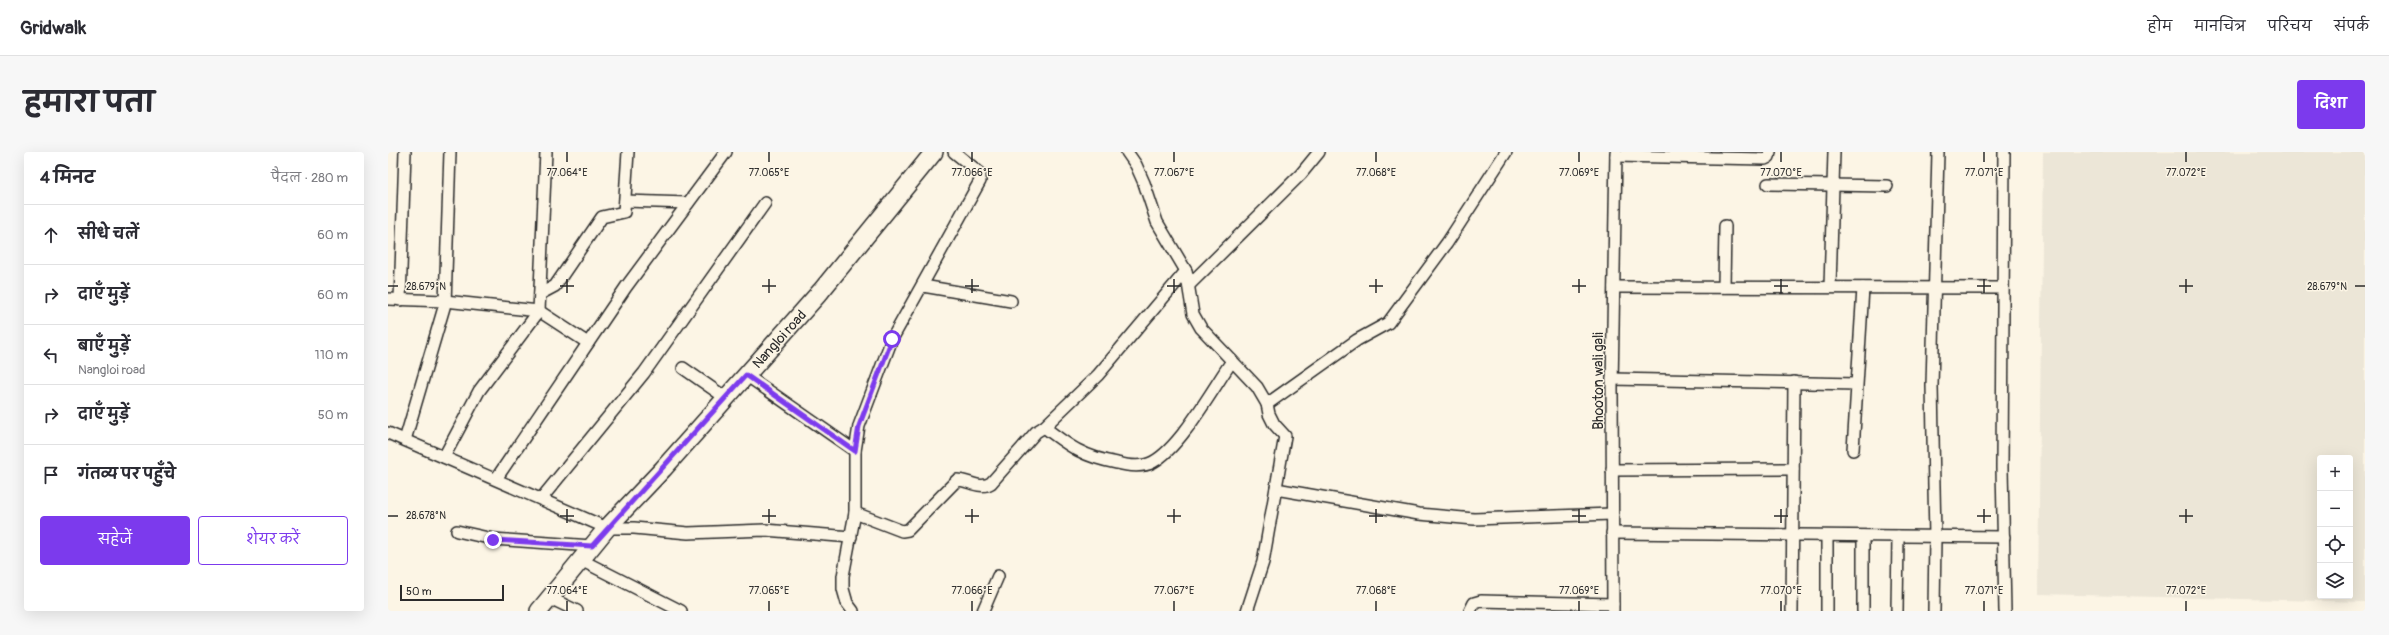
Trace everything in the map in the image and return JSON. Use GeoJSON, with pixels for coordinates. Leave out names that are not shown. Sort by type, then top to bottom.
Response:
{"type":"FeatureCollection","features":[{"type":"Feature","properties":{"kind":"main road","name":"Nangloi road"},"geometry":{"type":"LineString","coordinates":[[539,611],[607,528],[821,291],[934,152]]}},
{"type":"Feature","properties":{"kind":"street"},"geometry":{"type":"LineString","coordinates":[[400,300],[405,152]]}},
{"type":"Feature","properties":{"kind":"street"},"geometry":{"type":"LineString","coordinates":[[405,440],[445,301],[450,152]]}},
{"type":"Feature","properties":{"kind":"street"},"geometry":{"type":"LineString","coordinates":[[444,457],[479,391],[539,311],[546,152]]}},
{"type":"Feature","properties":{"kind":"street"},"geometry":{"type":"LineString","coordinates":[[540,294],[555,286],[602,217],[624,212],[628,152]]}},
{"type":"Feature","properties":{"kind":"street"},"geometry":{"type":"LineString","coordinates":[[496,479],[588,344],[726,152]]}},
{"type":"Feature","properties":{"kind":"street"},"geometry":{"type":"LineString","coordinates":[[853,611],[847,603],[843,589],[843,576],[854,513],[855,451],[859,426],[892,339],[923,286],[980,181],[980,173],[954,152]]}},
{"type":"Feature","properties":{"kind":"street"},"geometry":{"type":"LineString","coordinates":[[1127,152],[1136,165],[1144,183],[1157,222],[1165,238],[1186,271],[1193,314],[1201,328],[1257,387],[1267,404],[1272,419],[1285,436],[1263,562],[1247,611]]}},
{"type":"Feature","properties":{"kind":"street"},"geometry":{"type":"LineString","coordinates":[[1188,285],[1301,174],[1319,152]]}},
{"type":"Feature","properties":{"kind":"street"},"geometry":{"type":"LineString","coordinates":[[1267,404],[1356,340],[1388,323],[1447,243],[1506,152]]}},
{"type":"Feature","properties":{"kind":"street"},"geometry":{"type":"LineString","coordinates":[[1616,154],[1714,155],[1765,159],[1769,157],[1770,152]]}},
{"type":"Feature","properties":{"kind":"street"},"geometry":{"type":"LineString","coordinates":[[1830,288],[1834,152]]}},
{"type":"Feature","properties":{"kind":"street"},"geometry":{"type":"LineString","coordinates":[[1934,611],[1935,537],[1932,386],[1936,288],[1938,152]]}},
{"type":"Feature","properties":{"kind":"street"},"geometry":{"type":"LineString","coordinates":[[2004,152],[2005,611]]}},
{"type":"Feature","properties":{"kind":"street","name":"Bhooton wali gali"},"geometry":{"type":"LineString","coordinates":[[1613,607],[1612,379],[1616,154]]}},
{"type":"Feature","properties":{"kind":"street"},"geometry":{"type":"LineString","coordinates":[[1768,184],[1887,186]]}},
{"type":"Feature","properties":{"kind":"street"},"geometry":{"type":"LineString","coordinates":[[625,201],[688,203]]}},
{"type":"Feature","properties":{"kind":"street"},"geometry":{"type":"LineString","coordinates":[[541,499],[644,373],[765,203]]}},
{"type":"Feature","properties":{"kind":"street"},"geometry":{"type":"LineString","coordinates":[[1724,287],[1725,226]]}},
{"type":"Feature","properties":{"kind":"street"},"geometry":{"type":"LineString","coordinates":[[854,513],[902,530],[908,530],[957,480],[963,480],[982,486],[991,483],[1036,432],[1044,427],[1098,375],[1186,271]]}},
{"type":"Feature","properties":{"kind":"street"},"geometry":{"type":"LineString","coordinates":[[923,286],[1011,301]]}},
{"type":"Feature","properties":{"kind":"street"},"geometry":{"type":"LineString","coordinates":[[1614,287],[2004,288]]}},
{"type":"Feature","properties":{"kind":"street"},"geometry":{"type":"LineString","coordinates":[[1853,450],[1863,288]]}},
{"type":"Feature","properties":{"kind":"street"},"geometry":{"type":"LineString","coordinates":[[388,299],[445,301],[539,311],[588,344]]}},
{"type":"Feature","properties":{"kind":"street"},"geometry":{"type":"LineString","coordinates":[[1044,427],[1070,446],[1094,459],[1134,467],[1152,463],[1167,452],[1178,439],[1232,361]]}},
{"type":"Feature","properties":{"kind":"street"},"geometry":{"type":"LineString","coordinates":[[683,368],[726,398]]}},
{"type":"Feature","properties":{"kind":"street"},"geometry":{"type":"LineString","coordinates":[[746,375],[855,451]]}},
{"type":"Feature","properties":{"kind":"street"},"geometry":{"type":"LineString","coordinates":[[1612,379],[1856,384]]}},
{"type":"Feature","properties":{"kind":"street"},"geometry":{"type":"LineString","coordinates":[[1792,611],[1792,469],[1794,382]]}},
{"type":"Feature","properties":{"kind":"street"},"geometry":{"type":"LineString","coordinates":[[388,433],[607,528],[634,528],[688,533],[766,530],[851,537]]}},
{"type":"Feature","properties":{"kind":"street"},"geometry":{"type":"LineString","coordinates":[[1612,470],[1792,469]]}},
{"type":"Feature","properties":{"kind":"street"},"geometry":{"type":"LineString","coordinates":[[1276,489],[1419,514],[1474,519],[1612,514]]}},
{"type":"Feature","properties":{"kind":"street"},"geometry":{"type":"LineString","coordinates":[[457,531],[493,540],[592,546]]}},
{"type":"Feature","properties":{"kind":"street"},"geometry":{"type":"LineString","coordinates":[[1612,533],[2004,537]]}},
{"type":"Feature","properties":{"kind":"street"},"geometry":{"type":"LineString","coordinates":[[1827,536],[1827,611]]}},
{"type":"Feature","properties":{"kind":"street"},"geometry":{"type":"LineString","coordinates":[[1863,536],[1863,611]]}},
{"type":"Feature","properties":{"kind":"street"},"geometry":{"type":"LineString","coordinates":[[1897,611],[1898,536]]}},
{"type":"Feature","properties":{"kind":"street"},"geometry":{"type":"LineString","coordinates":[[582,560],[681,611]]}},
{"type":"Feature","properties":{"kind":"street"},"geometry":{"type":"LineString","coordinates":[[983,611],[998,576]]}},
{"type":"Feature","properties":{"kind":"street"},"geometry":{"type":"LineString","coordinates":[[550,598],[576,611]]}},
{"type":"Feature","properties":{"kind":"street"},"geometry":{"type":"LineString","coordinates":[[1470,611],[1474,603],[1481,602],[1613,607]]}},
{"type":"Feature","properties":{"kind":"shaded area"},"geometry":{"type":"Polygon","coordinates":[[[2043,152],[2365,152],[2365,602],[2038,594],[2043,152]]]}},
{"type":"Feature","properties":{"kind":"route"},"geometry":{"type":"LineString","coordinates":[[493,540],[592,546],[607,528],[664,469],[746,375],[855,451],[859,426],[892,339]]}}]}
